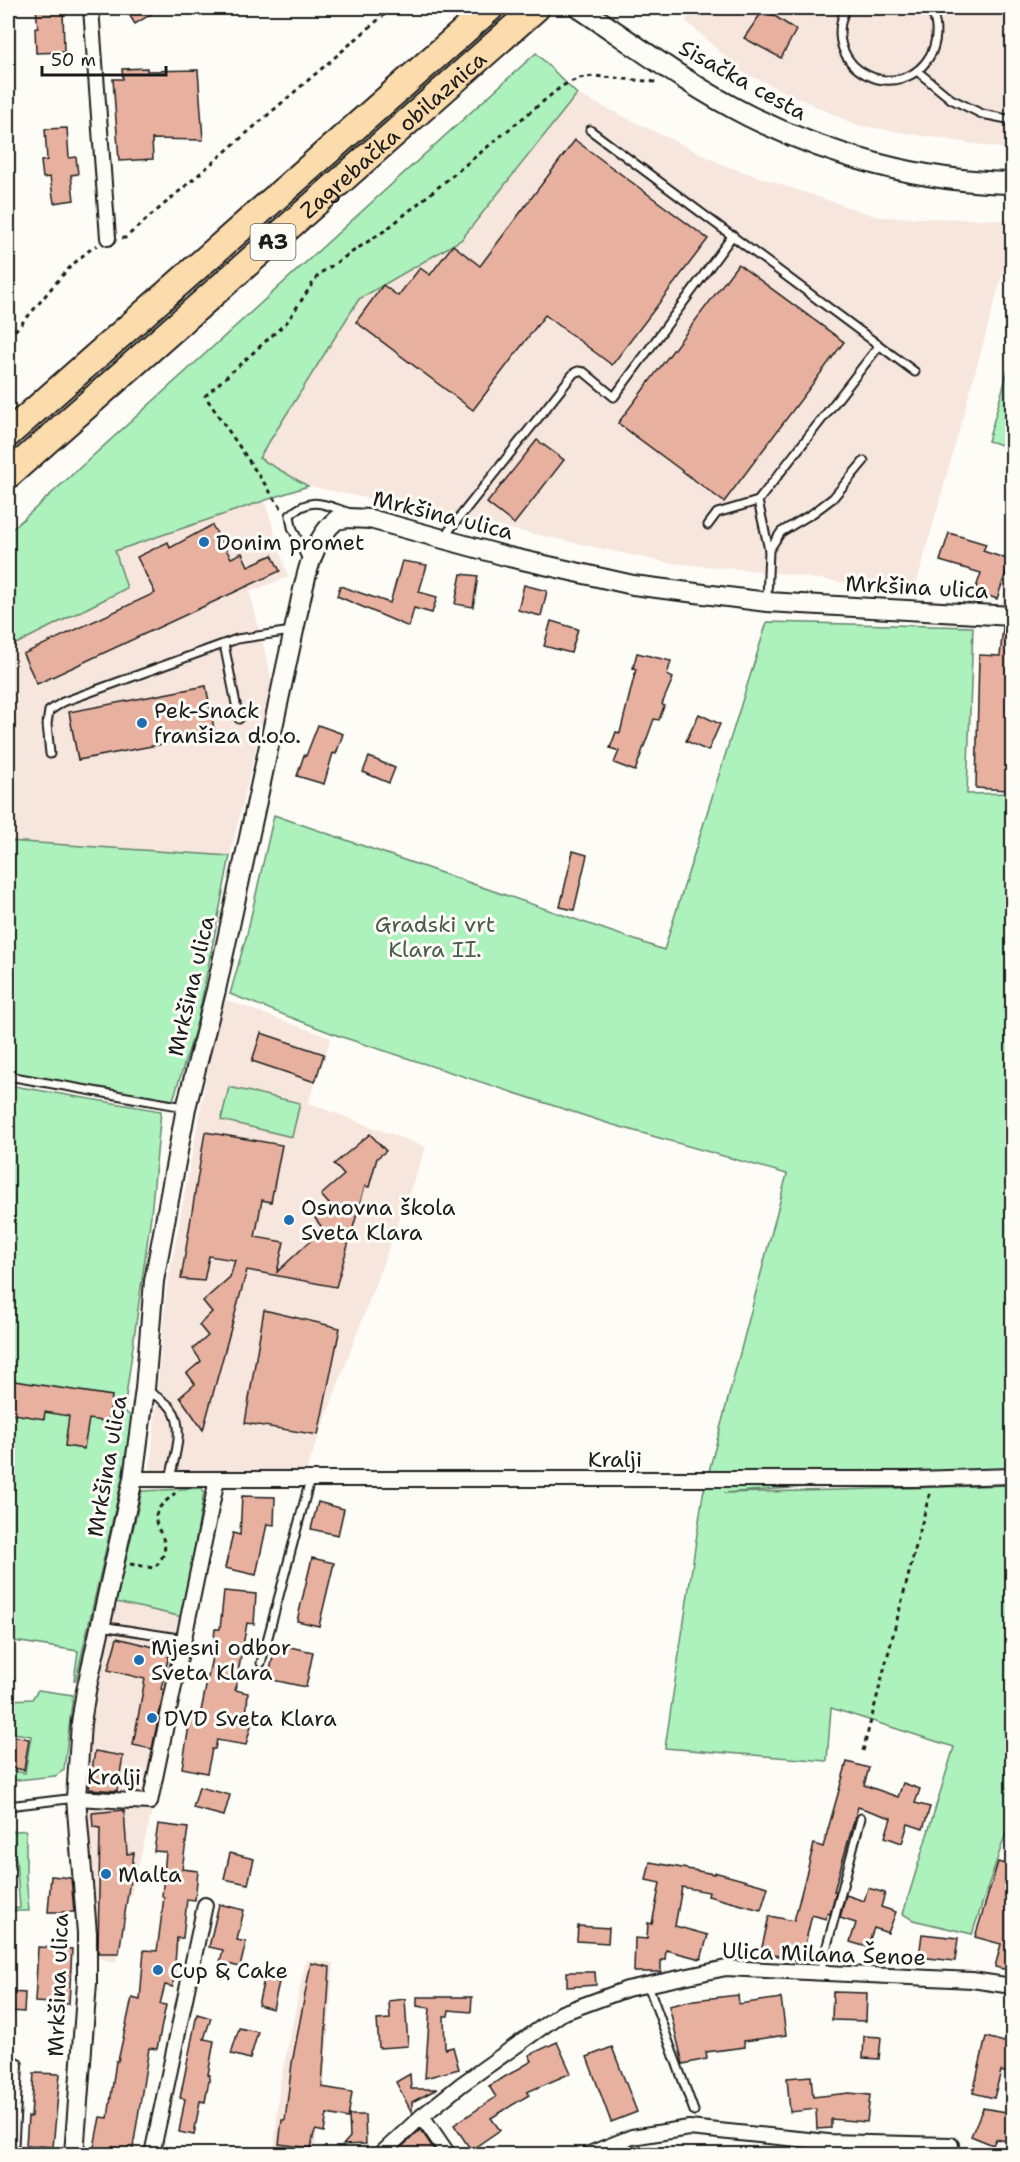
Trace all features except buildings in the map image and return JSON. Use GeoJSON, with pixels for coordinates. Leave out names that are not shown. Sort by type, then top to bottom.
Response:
{"type":"FeatureCollection","features":[{"type":"Feature","properties":{"kind":"highway","name":"Zagrebačka obilaznica"},"geometry":{"type":"LineString","coordinates":[[8,434],[490,8]]}},
{"type":"Feature","properties":{"kind":"highway","name":"Zagrebačka obilaznica"},"geometry":{"type":"LineString","coordinates":[[8,475],[537,8]]}},
{"type":"Feature","properties":{"kind":"main road","name":"Sisačka cesta"},"geometry":{"type":"LineString","coordinates":[[580,8],[720,100],[806,142],[856,158],[915,172],[983,182],[1012,183]]}},
{"type":"Feature","properties":{"kind":"street"},"geometry":{"type":"LineString","coordinates":[[91,8],[108,237]]}},
{"type":"Feature","properties":{"kind":"street","name":"Mrkšina ulica"},"geometry":{"type":"LineString","coordinates":[[74,2154],[87,1983],[87,1934],[76,1798],[81,1723],[89,1672],[133,1479],[145,1389],[154,1281],[186,1108],[216,990],[294,630],[310,566],[326,530],[336,520],[370,519],[509,557],[609,581],[767,602],[1012,616]]}},
{"type":"Feature","properties":{"kind":"street","name":"Kralji"},"geometry":{"type":"LineString","coordinates":[[133,1479],[933,1479],[1012,1476]]}},
{"type":"Feature","properties":{"kind":"street","name":"Kralji"},"geometry":{"type":"LineString","coordinates":[[76,1798],[150,1802],[217,1479]]}},
{"type":"Feature","properties":{"kind":"street"},"geometry":{"type":"LineString","coordinates":[[152,2154],[205,1905]]}},
{"type":"Feature","properties":{"kind":"street","name":"Ulica Milana Šenoe"},"geometry":{"type":"LineString","coordinates":[[381,2154],[422,2116],[462,2084],[562,2013],[627,1989],[726,1968],[972,1980],[1012,1986]]}},
{"type":"Feature","properties":{"kind":"street","name":"Mrkšina ulica"},"geometry":{"type":"LineString","coordinates":[[10,2154],[15,2064]]}},
{"type":"Feature","properties":{"kind":"street"},"geometry":{"type":"LineString","coordinates":[[422,2116],[447,2154]]}},
{"type":"Feature","properties":{"kind":"street"},"geometry":{"type":"LineString","coordinates":[[589,2154],[632,2137],[689,2128],[827,2148],[951,2145]]}},
{"type":"Feature","properties":{"kind":"lane"},"geometry":{"type":"LineString","coordinates":[[845,8],[839,24],[840,40],[845,56],[855,68],[870,77],[886,80],[902,78],[917,71],[928,60],[935,45],[937,29],[930,8]]}},
{"type":"Feature","properties":{"kind":"lane"},"geometry":{"type":"LineString","coordinates":[[917,71],[951,99],[982,114],[1012,120]]}},
{"type":"Feature","properties":{"kind":"lane"},"geometry":{"type":"LineString","coordinates":[[590,130],[915,372]]}},
{"type":"Feature","properties":{"kind":"lane"},"geometry":{"type":"LineString","coordinates":[[443,538],[574,373],[578,370],[584,372],[614,397],[733,235]]}},
{"type":"Feature","properties":{"kind":"lane"},"geometry":{"type":"LineString","coordinates":[[708,525],[717,513],[758,501],[879,346]]}},
{"type":"Feature","properties":{"kind":"lane"},"geometry":{"type":"LineString","coordinates":[[769,550],[782,532],[833,498],[864,461]]}},
{"type":"Feature","properties":{"kind":"lane"},"geometry":{"type":"LineString","coordinates":[[310,566],[292,527],[290,515],[300,506],[314,501],[370,519]]}},
{"type":"Feature","properties":{"kind":"lane"},"geometry":{"type":"LineString","coordinates":[[758,501],[769,550],[767,602]]}},
{"type":"Feature","properties":{"kind":"lane"},"geometry":{"type":"LineString","coordinates":[[50,754],[47,724],[49,711],[63,702],[237,639],[294,630]]}},
{"type":"Feature","properties":{"kind":"lane"},"geometry":{"type":"LineString","coordinates":[[224,644],[239,719]]}},
{"type":"Feature","properties":{"kind":"lane"},"geometry":{"type":"LineString","coordinates":[[8,1076],[186,1108]]}},
{"type":"Feature","properties":{"kind":"lane"},"geometry":{"type":"LineString","coordinates":[[145,1389],[170,1407],[177,1418],[179,1429],[175,1479]]}},
{"type":"Feature","properties":{"kind":"lane"},"geometry":{"type":"LineString","coordinates":[[261,1663],[310,1480]]}},
{"type":"Feature","properties":{"kind":"lane"},"geometry":{"type":"LineString","coordinates":[[99,1626],[185,1639]]}},
{"type":"Feature","properties":{"kind":"lane"},"geometry":{"type":"LineString","coordinates":[[8,1806],[76,1798]]}},
{"type":"Feature","properties":{"kind":"lane"},"geometry":{"type":"LineString","coordinates":[[820,1972],[861,1818]]}},
{"type":"Feature","properties":{"kind":"lane"},"geometry":{"type":"LineString","coordinates":[[648,1984],[694,2111]]}},
{"type":"Feature","properties":{"kind":"path"},"geometry":{"type":"LineString","coordinates":[[8,338],[67,268],[108,237],[125,238],[392,8]]}},
{"type":"Feature","properties":{"kind":"path"},"geometry":{"type":"LineString","coordinates":[[290,515],[278,505],[205,396],[287,322],[319,274],[387,229],[562,86],[579,78],[594,76],[660,82]]}},
{"type":"Feature","properties":{"kind":"path"},"geometry":{"type":"LineString","coordinates":[[125,1563],[154,1568],[163,1559],[165,1543],[155,1521],[157,1510],[177,1492],[175,1479]]}},
{"type":"Feature","properties":{"kind":"path"},"geometry":{"type":"LineString","coordinates":[[863,1751],[933,1479]]}},
{"type":"Feature","properties":{"kind":"shaded area"},"geometry":{"type":"Polygon","coordinates":[[[699,8],[1012,8],[1012,150],[856,125],[742,72],[685,20],[699,8]]]}},
{"type":"Feature","properties":{"kind":"shaded area"},"geometry":{"type":"Polygon","coordinates":[[[577,94],[726,166],[878,217],[1012,220],[1012,239],[914,593],[771,572],[669,563],[309,486],[259,459],[359,299],[461,240],[577,94]]]}},
{"type":"Feature","properties":{"kind":"shaded area"},"geometry":{"type":"Polygon","coordinates":[[[265,501],[288,577],[250,592],[272,681],[230,856],[8,841],[8,648],[127,589],[115,551],[265,501]]]}},
{"type":"Feature","properties":{"kind":"shaded area"},"geometry":{"type":"Polygon","coordinates":[[[1012,557],[1012,605],[1001,605],[1012,557]]]}},
{"type":"Feature","properties":{"kind":"shaded area","name":"Osnovna škola Sveta Klara"},"geometry":{"type":"Polygon","coordinates":[[[226,1000],[331,1038],[308,1103],[426,1147],[306,1471],[150,1473],[166,1293],[214,1036],[226,1000]]]}},
{"type":"Feature","properties":{"kind":"shaded area"},"geometry":{"type":"Polygon","coordinates":[[[112,1602],[183,1617],[148,1810],[152,1811],[130,1899],[127,1899],[116,1962],[97,1958],[94,1892],[83,1805],[98,1666],[112,1602]]]}},
{"type":"Feature","properties":{"kind":"shaded area"},"geometry":{"type":"Polygon","coordinates":[[[306,1960],[334,1963],[325,2071],[314,2154],[274,2154],[279,2088],[306,1960]]]}},
{"type":"Feature","properties":{"kind":"green space"},"geometry":{"type":"Polygon","coordinates":[[[536,53],[577,94],[461,240],[359,299],[259,458],[308,486],[115,551],[127,588],[8,648],[8,533],[536,53]]]}},
{"type":"Feature","properties":{"kind":"green space"},"geometry":{"type":"Polygon","coordinates":[[[1012,360],[1012,448],[988,441],[1012,360]]]}},
{"type":"Feature","properties":{"kind":"green space","name":"Gradski vrt Klara II."},"geometry":{"type":"Polygon","coordinates":[[[767,622],[973,627],[967,794],[1012,793],[1012,1472],[724,1493],[1012,1485],[1012,1815],[972,1934],[913,1920],[903,1914],[954,1747],[831,1708],[827,1761],[665,1748],[703,1494],[787,1174],[610,1124],[339,1036],[230,994],[247,934],[274,815],[664,950],[767,622]]]}},
{"type":"Feature","properties":{"kind":"green space"},"geometry":{"type":"Polygon","coordinates":[[[8,841],[230,856],[197,1024],[173,1100],[8,1076],[8,841]]]}},
{"type":"Feature","properties":{"kind":"green space"},"geometry":{"type":"Polygon","coordinates":[[[8,1085],[161,1111],[151,1215],[124,1411],[132,1417],[122,1479],[76,1680],[74,1680],[78,1651],[8,1640],[8,1085]]]}},
{"type":"Feature","properties":{"kind":"green space"},"geometry":{"type":"Polygon","coordinates":[[[229,1087],[300,1103],[292,1137],[221,1120],[229,1087]]]}},
{"type":"Feature","properties":{"kind":"green space"},"geometry":{"type":"Polygon","coordinates":[[[202,1488],[204,1492],[183,1617],[116,1602],[142,1491],[202,1488]]]}},
{"type":"Feature","properties":{"kind":"green space"},"geometry":{"type":"Polygon","coordinates":[[[38,1690],[73,1695],[64,1770],[55,1776],[8,1781],[8,1770],[25,1773],[31,1736],[8,1732],[8,1700],[32,1699],[38,1690]]]}},
{"type":"Feature","properties":{"kind":"green space"},"geometry":{"type":"Polygon","coordinates":[[[26,1830],[29,1911],[8,1911],[8,1909],[20,1908],[16,1859],[8,1852],[8,1832],[26,1830]]]}},
{"type":"Feature","properties":{"kind":"place","name":"Donim promet"},"geometry":{"type":"Point","coordinates":[204,542]}},
{"type":"Feature","properties":{"kind":"place","name":"Pek-Snack franšiza d.o.o."},"geometry":{"type":"Point","coordinates":[142,723]}},
{"type":"Feature","properties":{"kind":"place","name":"Osnovna škola Sveta Klara"},"geometry":{"type":"Point","coordinates":[289,1220]}},
{"type":"Feature","properties":{"kind":"place","name":"Mjesni odbor Sveta Klara"},"geometry":{"type":"Point","coordinates":[139,1660]}},
{"type":"Feature","properties":{"kind":"place","name":"DVD Sveta Klara"},"geometry":{"type":"Point","coordinates":[152,1718]}},
{"type":"Feature","properties":{"kind":"place","name":"Malta"},"geometry":{"type":"Point","coordinates":[106,1874]}},
{"type":"Feature","properties":{"kind":"place","name":"Cup & Cake"},"geometry":{"type":"Point","coordinates":[158,1970]}}]}
